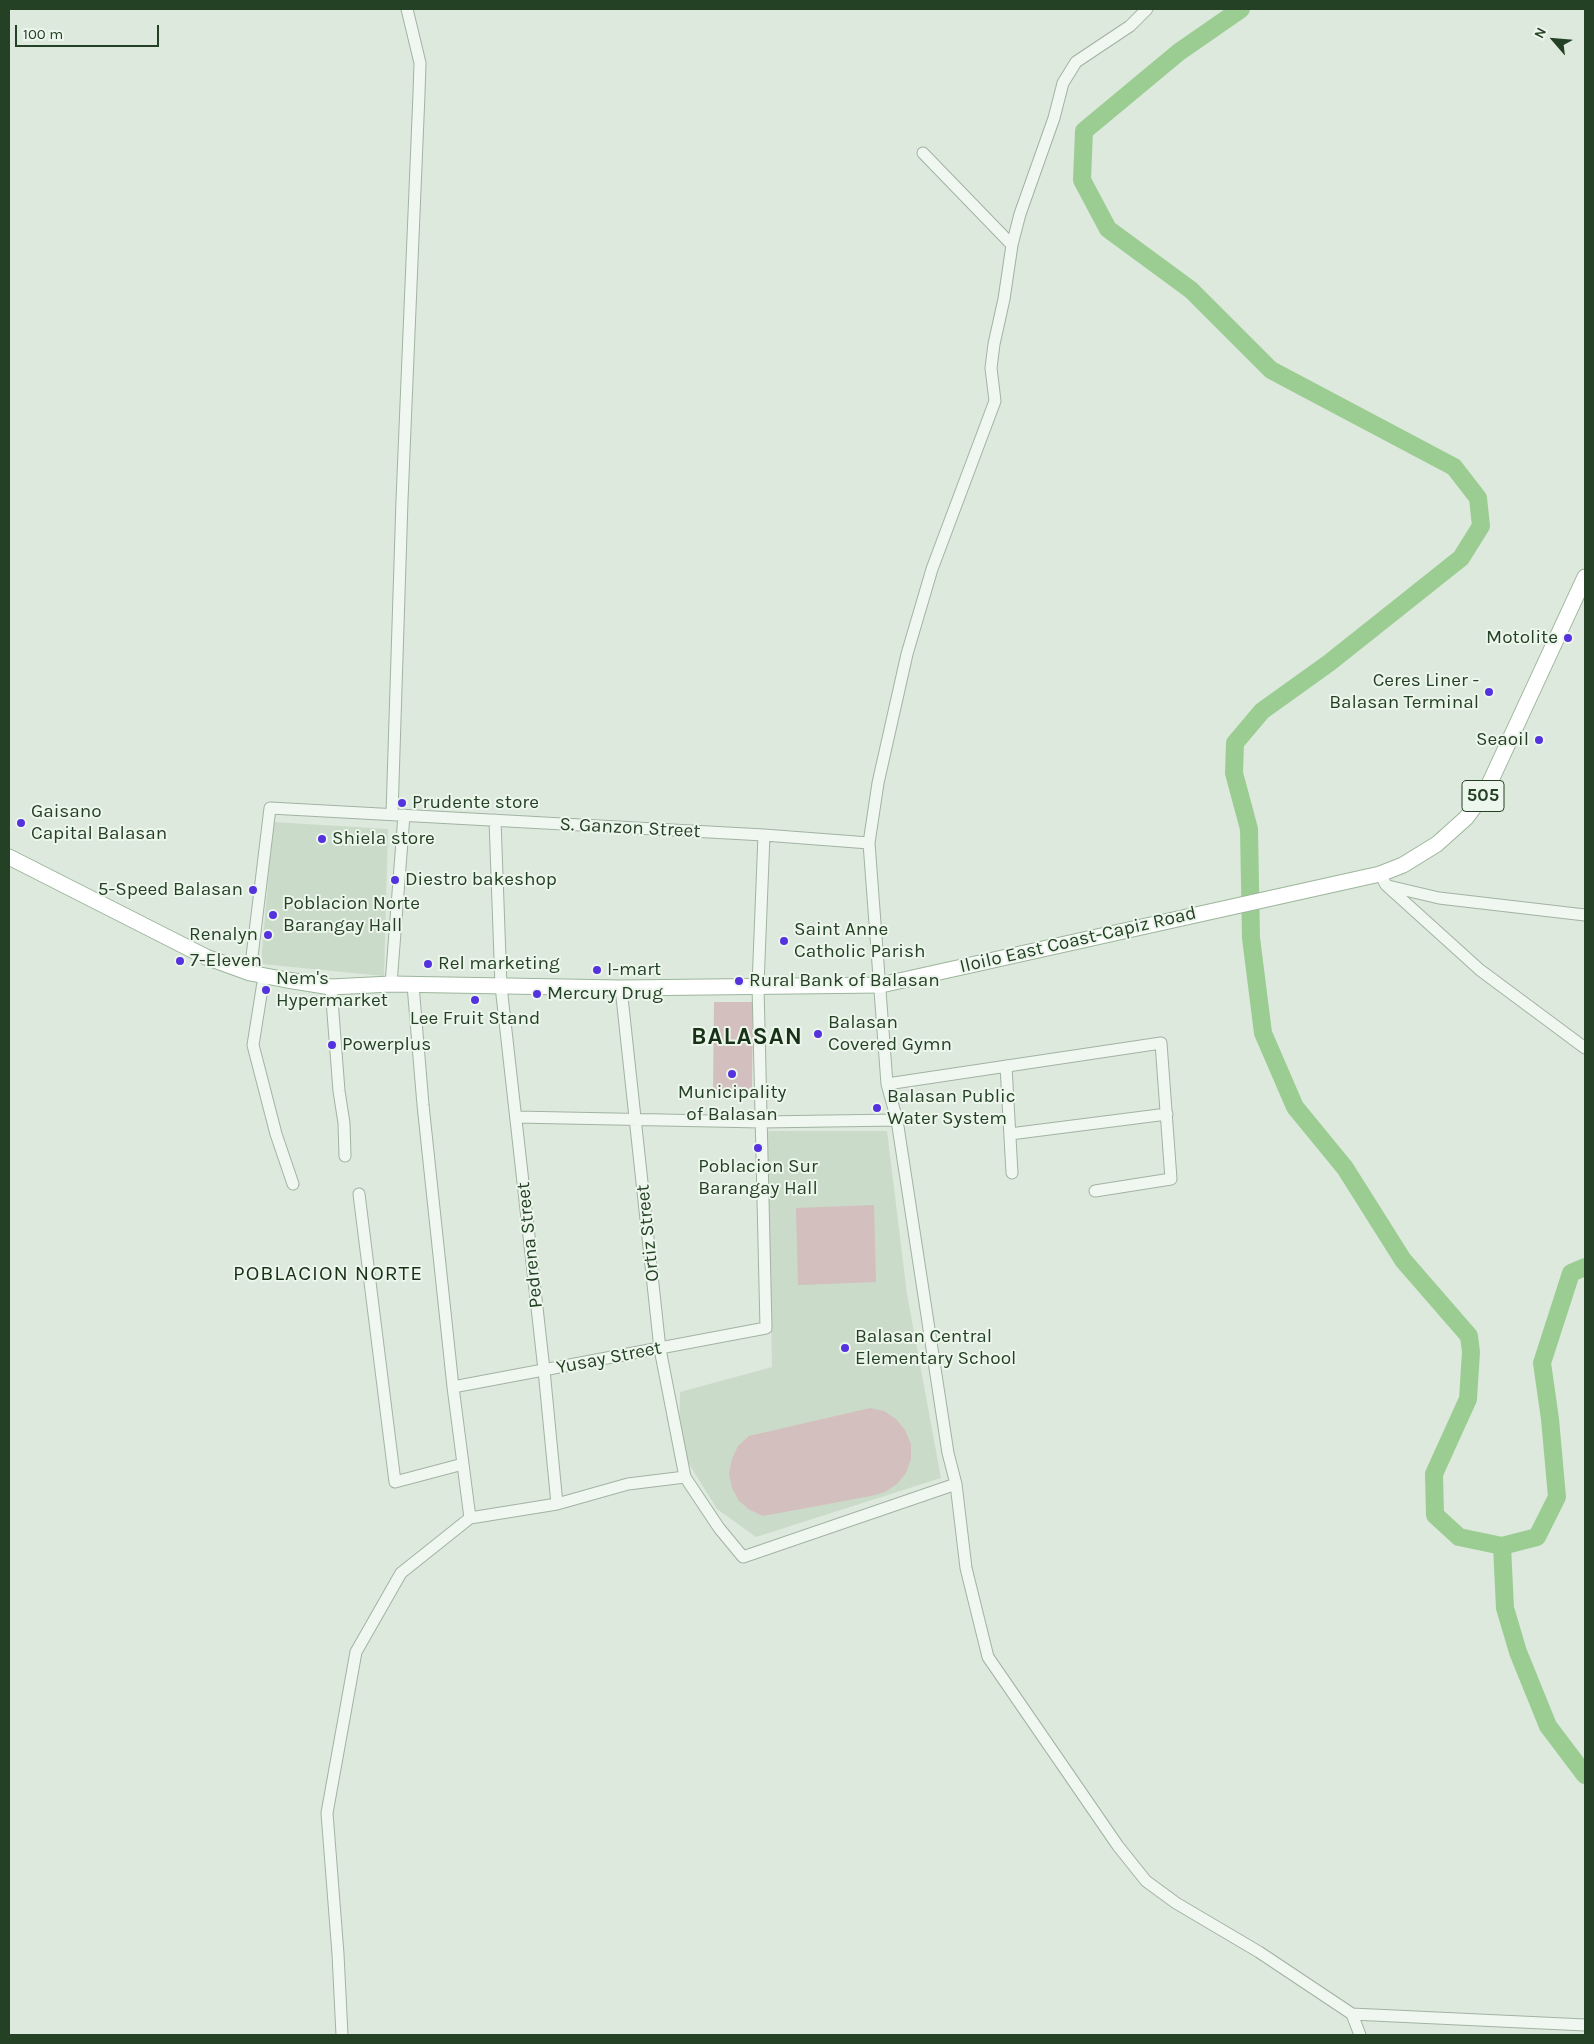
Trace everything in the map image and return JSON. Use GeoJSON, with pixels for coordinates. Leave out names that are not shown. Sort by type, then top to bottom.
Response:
{"type":"FeatureCollection","features":[{"type":"Feature","properties":{"kind":"main road","name":"Iloilo East Coast-Capiz Road"},"geometry":{"type":"LineString","coordinates":[[9,857],[206,957],[257,974],[331,986],[391,984],[621,988],[881,984],[1228,907],[1383,880],[1437,844],[1466,818],[1486,791],[1585,577]]}},
{"type":"Feature","properties":{"kind":"street"},"geometry":{"type":"LineString","coordinates":[[391,984],[398,815],[402,500],[420,63],[407,9]]}},
{"type":"Feature","properties":{"kind":"street"},"geometry":{"type":"LineString","coordinates":[[1146,9],[1130,26],[1076,62],[1063,83],[1054,118],[1020,214],[1012,245],[991,368],[995,401],[932,569],[907,654],[878,783],[869,843],[887,1084],[897,1120],[948,1453],[956,1484],[966,1568],[988,1657],[1118,1846],[1146,1880],[1176,1903],[1259,1952],[1352,2014],[1585,2025]]}},
{"type":"Feature","properties":{"kind":"street"},"geometry":{"type":"LineString","coordinates":[[923,153],[1012,245]]}},
{"type":"Feature","properties":{"kind":"street","name":"S. Ganzon Street"},"geometry":{"type":"LineString","coordinates":[[257,974],[270,808],[764,835],[869,843]]}},
{"type":"Feature","properties":{"kind":"street","name":"Pedrena Street"},"geometry":{"type":"LineString","coordinates":[[495,820],[501,986],[557,1504]]}},
{"type":"Feature","properties":{"kind":"street"},"geometry":{"type":"LineString","coordinates":[[761,1122],[758,985],[764,835]]}},
{"type":"Feature","properties":{"kind":"street"},"geometry":{"type":"LineString","coordinates":[[1383,880],[1439,898],[1585,915]]}},
{"type":"Feature","properties":{"kind":"street"},"geometry":{"type":"LineString","coordinates":[[1383,880],[1480,970],[1585,1048]]}},
{"type":"Feature","properties":{"kind":"street"},"geometry":{"type":"LineString","coordinates":[[257,974],[253,1045],[276,1134],[293,1184]]}},
{"type":"Feature","properties":{"kind":"street"},"geometry":{"type":"LineString","coordinates":[[413,985],[423,1105],[452,1388],[470,1518]]}},
{"type":"Feature","properties":{"kind":"street"},"geometry":{"type":"LineString","coordinates":[[331,986],[339,1091],[344,1123],[345,1156]]}},
{"type":"Feature","properties":{"kind":"street","name":"Ortiz Street"},"geometry":{"type":"LineString","coordinates":[[621,988],[660,1348],[685,1477]]}},
{"type":"Feature","properties":{"kind":"street"},"geometry":{"type":"LineString","coordinates":[[887,1084],[1161,1044],[1171,1179],[1095,1191]]}},
{"type":"Feature","properties":{"kind":"street"},"geometry":{"type":"LineString","coordinates":[[1006,1066],[1012,1173]]}},
{"type":"Feature","properties":{"kind":"street"},"geometry":{"type":"LineString","coordinates":[[1010,1134],[1167,1114]]}},
{"type":"Feature","properties":{"kind":"street"},"geometry":{"type":"LineString","coordinates":[[516,1117],[761,1122],[897,1120]]}},
{"type":"Feature","properties":{"kind":"street","name":"Yusay Street"},"geometry":{"type":"LineString","coordinates":[[452,1388],[766,1328],[761,1122]]}},
{"type":"Feature","properties":{"kind":"street"},"geometry":{"type":"LineString","coordinates":[[359,1194],[394,1482],[463,1464]]}},
{"type":"Feature","properties":{"kind":"street"},"geometry":{"type":"LineString","coordinates":[[342,2035],[327,1814],[356,1652],[400,1573],[470,1518],[557,1504],[628,1484],[685,1477],[719,1528],[743,1557],[956,1484]]}},
{"type":"Feature","properties":{"kind":"street"},"geometry":{"type":"LineString","coordinates":[[1352,2014],[1360,2035]]}},
{"type":"Feature","properties":{"kind":"shaded area"},"geometry":{"type":"Polygon","coordinates":[[[273,822],[388,829],[384,976],[261,964],[273,822]]]}},
{"type":"Feature","properties":{"kind":"shaded area"},"geometry":{"type":"Polygon","coordinates":[[[714,1002],[753,1002],[752,1093],[713,1093],[714,1002]]]}},
{"type":"Feature","properties":{"kind":"shaded area","name":"Balasan Central Elementary School"},"geometry":{"type":"Polygon","coordinates":[[[767,1131],[887,1131],[907,1294],[941,1478],[756,1537],[717,1509],[679,1448],[680,1392],[772,1367],[767,1131]]]}},
{"type":"Feature","properties":{"kind":"shaded area"},"geometry":{"type":"Polygon","coordinates":[[[874,1205],[876,1282],[798,1285],[796,1208],[874,1205]]]}},
{"type":"Feature","properties":{"kind":"shaded area"},"geometry":{"type":"Polygon","coordinates":[[[870,1408],[884,1411],[896,1419],[905,1430],[911,1444],[911,1459],[906,1473],[897,1484],[885,1492],[871,1496],[763,1516],[750,1510],[739,1501],[732,1488],[729,1473],[732,1459],[738,1446],[749,1436],[870,1408]]]}},
{"type":"Feature","properties":{"kind":"waterway"},"geometry":{"type":"LineString","coordinates":[[1241,9],[1179,52],[1084,131],[1082,180],[1108,229],[1191,290],[1271,370],[1454,467],[1478,498],[1481,526],[1461,558],[1329,663],[1262,711],[1235,743],[1234,773],[1249,829],[1251,938],[1263,1033],[1295,1107],[1345,1168],[1403,1260],[1469,1336],[1471,1352],[1468,1399],[1434,1474],[1435,1515],[1459,1537],[1502,1546],[1537,1537],[1557,1497],[1550,1419],[1542,1363],[1571,1273],[1585,1267]]}},
{"type":"Feature","properties":{"kind":"waterway"},"geometry":{"type":"LineString","coordinates":[[1502,1546],[1505,1608],[1518,1652],[1548,1726],[1585,1775]]}},
{"type":"Feature","properties":{"kind":"place","name":"Motolite"},"geometry":{"type":"Point","coordinates":[1568,638]}},
{"type":"Feature","properties":{"kind":"place","name":"Ceres Liner - Balasan Terminal"},"geometry":{"type":"Point","coordinates":[1489,692]}},
{"type":"Feature","properties":{"kind":"place","name":"Seaoil"},"geometry":{"type":"Point","coordinates":[1539,740]}},
{"type":"Feature","properties":{"kind":"place","name":"Prudente store"},"geometry":{"type":"Point","coordinates":[402,803]}},
{"type":"Feature","properties":{"kind":"place","name":"Gaisano Capital Balasan"},"geometry":{"type":"Point","coordinates":[21,823]}},
{"type":"Feature","properties":{"kind":"place","name":"Shiela store"},"geometry":{"type":"Point","coordinates":[322,839]}},
{"type":"Feature","properties":{"kind":"place","name":"Diestro bakeshop"},"geometry":{"type":"Point","coordinates":[395,880]}},
{"type":"Feature","properties":{"kind":"place","name":"5-Speed Balasan"},"geometry":{"type":"Point","coordinates":[253,890]}},
{"type":"Feature","properties":{"kind":"place","name":"Poblacion Norte Barangay Hall"},"geometry":{"type":"Point","coordinates":[273,915]}},
{"type":"Feature","properties":{"kind":"place","name":"Renalyn"},"geometry":{"type":"Point","coordinates":[268,935]}},
{"type":"Feature","properties":{"kind":"place","name":"Saint Anne Catholic Parish"},"geometry":{"type":"Point","coordinates":[784,941]}},
{"type":"Feature","properties":{"kind":"place","name":"7-Eleven"},"geometry":{"type":"Point","coordinates":[180,961]}},
{"type":"Feature","properties":{"kind":"place","name":"Rel marketing"},"geometry":{"type":"Point","coordinates":[428,964]}},
{"type":"Feature","properties":{"kind":"place","name":"I-mart"},"geometry":{"type":"Point","coordinates":[597,970]}},
{"type":"Feature","properties":{"kind":"place","name":"Rural Bank of Balasan"},"geometry":{"type":"Point","coordinates":[739,981]}},
{"type":"Feature","properties":{"kind":"place","name":"Nem's Hypermarket"},"geometry":{"type":"Point","coordinates":[266,990]}},
{"type":"Feature","properties":{"kind":"place","name":"Mercury Drug"},"geometry":{"type":"Point","coordinates":[537,994]}},
{"type":"Feature","properties":{"kind":"place","name":"Lee Fruit Stand"},"geometry":{"type":"Point","coordinates":[475,1000]}},
{"type":"Feature","properties":{"kind":"place","name":"Balasan Covered Gymn"},"geometry":{"type":"Point","coordinates":[818,1034]}},
{"type":"Feature","properties":{"kind":"place","name":"Powerplus"},"geometry":{"type":"Point","coordinates":[332,1045]}},
{"type":"Feature","properties":{"kind":"place","name":"Municipality of Balasan"},"geometry":{"type":"Point","coordinates":[732,1074]}},
{"type":"Feature","properties":{"kind":"place","name":"Balasan Public Water System"},"geometry":{"type":"Point","coordinates":[877,1108]}},
{"type":"Feature","properties":{"kind":"place","name":"Poblacion Sur Barangay Hall"},"geometry":{"type":"Point","coordinates":[758,1148]}},
{"type":"Feature","properties":{"kind":"place","name":"Balasan Central Elementary School"},"geometry":{"type":"Point","coordinates":[845,1348]}},
{"type":"Feature","properties":{"kind":"district","name":"BALASAN"},"geometry":{"type":"Point","coordinates":[747,1037]}},
{"type":"Feature","properties":{"kind":"district","name":"POBLACION NORTE"},"geometry":{"type":"Point","coordinates":[328,1274]}}]}
